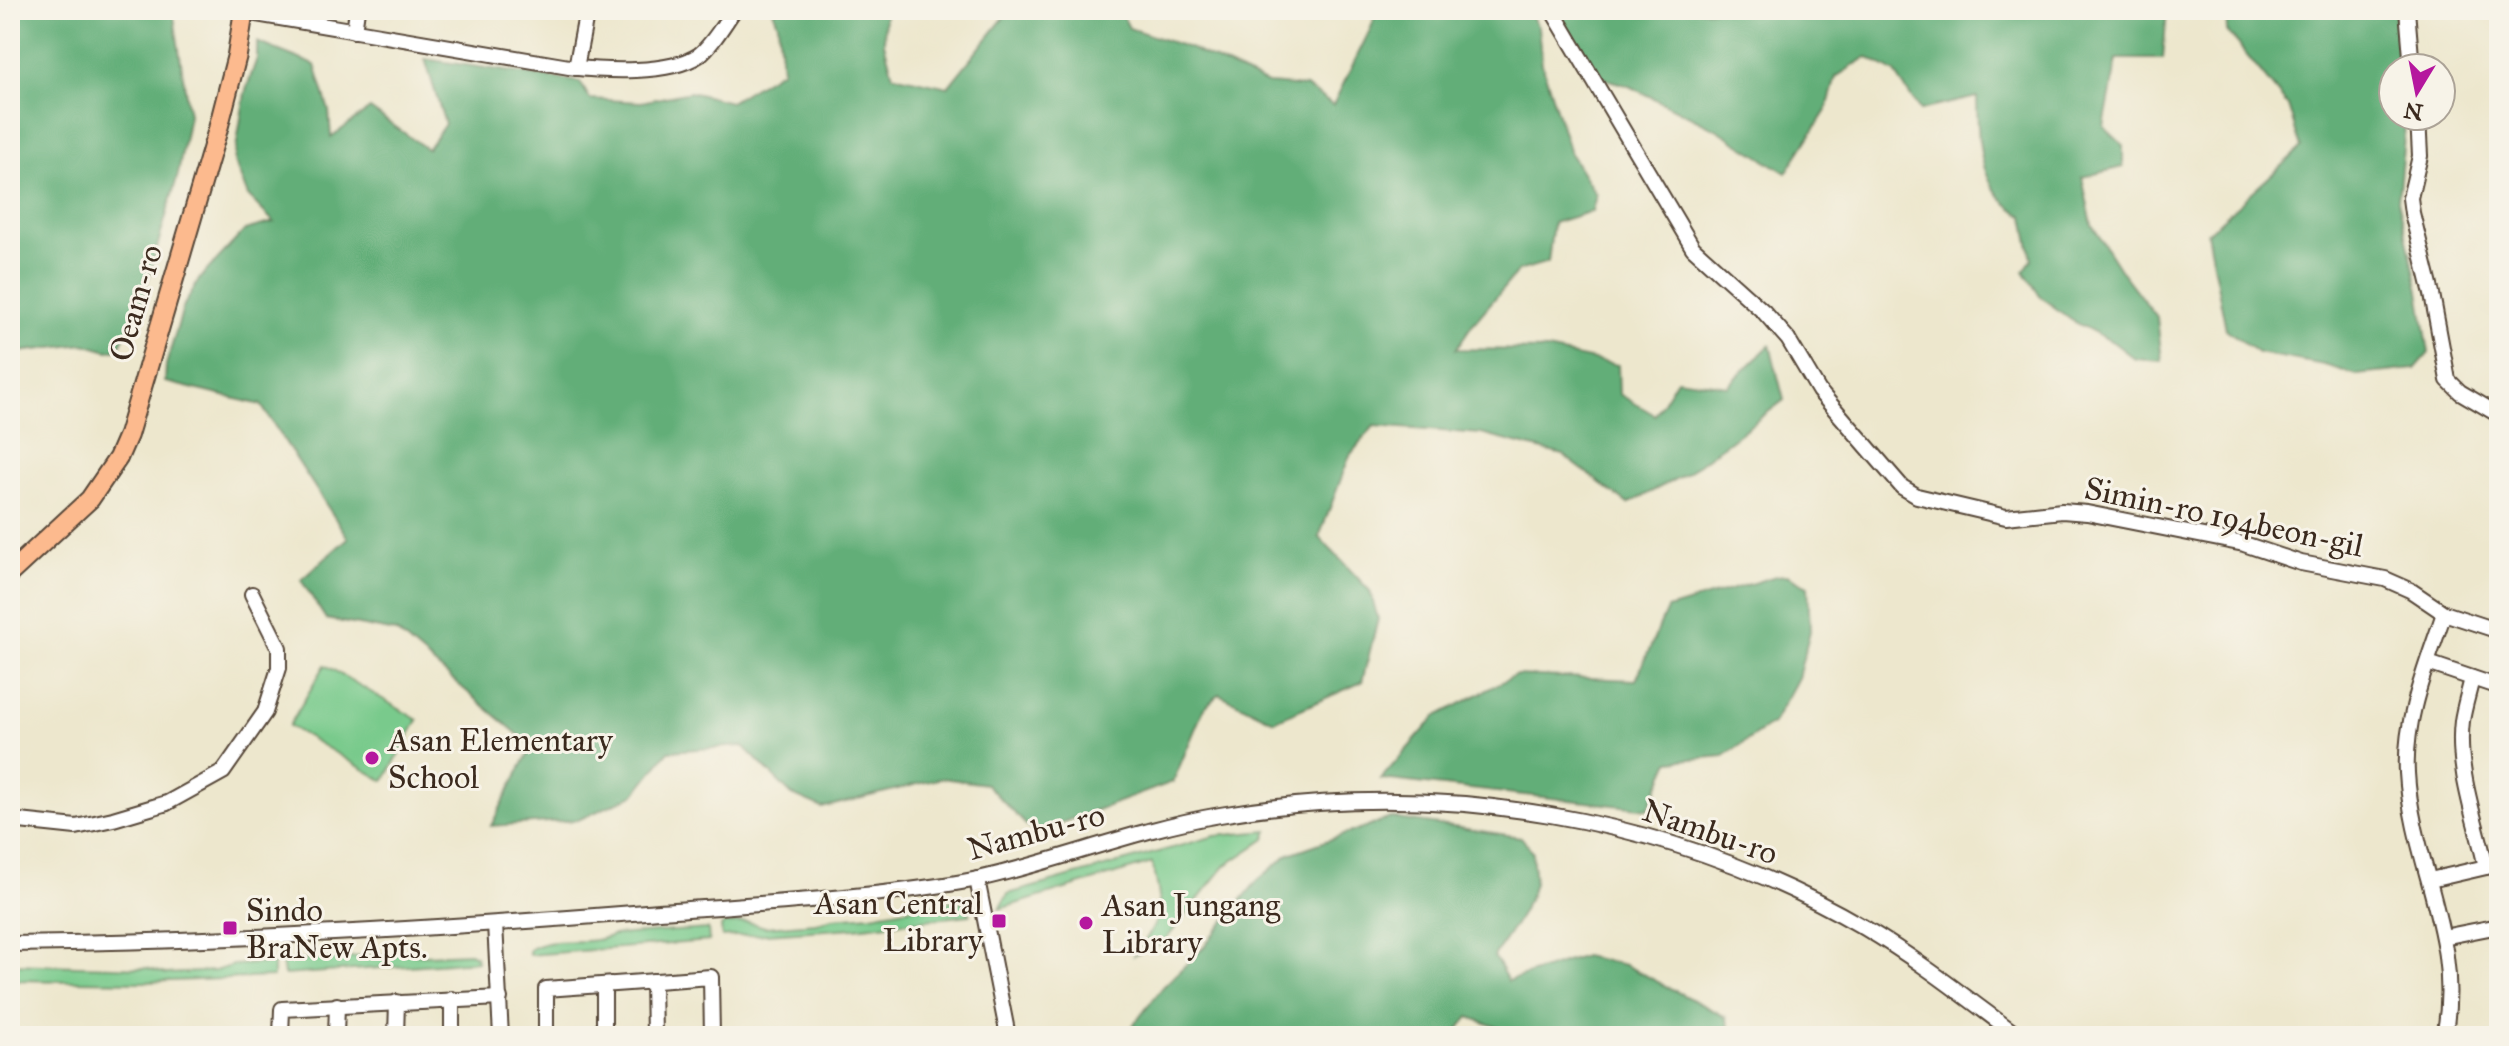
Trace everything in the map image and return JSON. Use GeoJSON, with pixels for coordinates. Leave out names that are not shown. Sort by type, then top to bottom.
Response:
{"type":"FeatureCollection","features":[{"type":"Feature","properties":{"kind":"main road","name":"Oeam-ro"},"geometry":{"type":"LineString","coordinates":[[10,558],[76,499],[91,481],[113,443],[125,413],[241,11]]}},
{"type":"Feature","properties":{"kind":"main road","name":"Oeam-ro"},"geometry":{"type":"LineString","coordinates":[[10,573],[90,499],[118,458],[128,435],[215,141],[237,55],[241,11]]}},
{"type":"Feature","properties":{"kind":"street"},"geometry":{"type":"LineString","coordinates":[[354,31],[357,10]]}},
{"type":"Feature","properties":{"kind":"street"},"geometry":{"type":"LineString","coordinates":[[576,68],[587,10]]}},
{"type":"Feature","properties":{"kind":"street"},"geometry":{"type":"LineString","coordinates":[[241,11],[576,68],[665,68],[702,53],[734,10]]}},
{"type":"Feature","properties":{"kind":"street","name":"Simin-ro 194beon-gil"},"geometry":{"type":"LineString","coordinates":[[1552,10],[1693,248],[1764,312],[1788,339],[1819,391],[1902,487],[1917,496],[2006,517],[2062,511],[2087,513],[2244,544],[2301,563],[2385,579],[2410,590],[2444,613],[2499,631]]}},
{"type":"Feature","properties":{"kind":"street"},"geometry":{"type":"LineString","coordinates":[[2407,10],[2411,52]]}},
{"type":"Feature","properties":{"kind":"street"},"geometry":{"type":"LineString","coordinates":[[2419,132],[2420,156],[2410,198],[2448,380],[2460,392],[2499,415]]}},
{"type":"Feature","properties":{"kind":"street"},"geometry":{"type":"LineString","coordinates":[[10,820],[76,827],[113,819],[167,803],[223,772],[265,712],[279,668],[279,648],[252,594]]}},
{"type":"Feature","properties":{"kind":"street"},"geometry":{"type":"LineString","coordinates":[[2444,613],[2417,695],[2407,752],[2412,809],[2449,960],[2450,996],[2444,1036]]}},
{"type":"Feature","properties":{"kind":"street"},"geometry":{"type":"LineString","coordinates":[[2428,663],[2499,687]]}},
{"type":"Feature","properties":{"kind":"street"},"geometry":{"type":"LineString","coordinates":[[2430,880],[2493,866],[2465,776],[2462,721],[2472,678]]}},
{"type":"Feature","properties":{"kind":"street","name":"Nambu-ro"},"geometry":{"type":"LineString","coordinates":[[10,944],[149,943],[495,924],[856,896],[977,879],[1165,826],[1258,809],[1369,800],[1431,801],[1555,816],[1617,829],[1685,849],[1796,893],[1863,927],[1907,955],[2018,1036]]}},
{"type":"Feature","properties":{"kind":"street"},"geometry":{"type":"LineString","coordinates":[[977,879],[1008,1036]]}},
{"type":"Feature","properties":{"kind":"street"},"geometry":{"type":"LineString","coordinates":[[495,924],[501,1036]]}},
{"type":"Feature","properties":{"kind":"street"},"geometry":{"type":"LineString","coordinates":[[2443,937],[2499,926]]}},
{"type":"Feature","properties":{"kind":"street"},"geometry":{"type":"LineString","coordinates":[[546,1036],[546,989],[711,977],[712,1036]]}},
{"type":"Feature","properties":{"kind":"street"},"geometry":{"type":"LineString","coordinates":[[653,981],[654,1036]]}},
{"type":"Feature","properties":{"kind":"street"},"geometry":{"type":"LineString","coordinates":[[604,986],[604,1036]]}},
{"type":"Feature","properties":{"kind":"street"},"geometry":{"type":"LineString","coordinates":[[281,1036],[282,1009],[500,998]]}},
{"type":"Feature","properties":{"kind":"street"},"geometry":{"type":"LineString","coordinates":[[452,999],[452,1036]]}},
{"type":"Feature","properties":{"kind":"street"},"geometry":{"type":"LineString","coordinates":[[396,1036],[397,1002]]}},
{"type":"Feature","properties":{"kind":"street"},"geometry":{"type":"LineString","coordinates":[[336,1036],[337,1005]]}},
{"type":"Feature","properties":{"kind":"green space"},"geometry":{"type":"Polygon","coordinates":[[[10,10],[173,10],[189,115],[178,174],[141,304],[118,349],[108,351],[84,344],[10,353],[10,10]]]}},
{"type":"Feature","properties":{"kind":"green space"},"geometry":{"type":"Polygon","coordinates":[[[773,10],[885,10],[884,43],[893,75],[948,87],[1010,10],[1120,10],[1129,28],[1189,48],[1268,84],[1306,87],[1333,105],[1377,10],[1528,10],[1538,27],[1542,64],[1570,153],[1596,195],[1592,211],[1553,223],[1548,262],[1518,271],[1472,325],[1456,349],[1547,350],[1618,365],[1619,394],[1655,415],[1677,379],[1728,386],[1770,345],[1784,400],[1687,473],[1628,504],[1563,455],[1481,434],[1374,426],[1350,455],[1319,537],[1370,591],[1378,619],[1362,682],[1274,721],[1219,694],[1204,708],[1173,782],[1034,833],[986,784],[942,778],[822,808],[792,795],[743,746],[669,751],[634,795],[578,820],[491,826],[532,746],[396,632],[326,619],[301,580],[348,538],[261,405],[165,382],[166,365],[184,305],[200,278],[245,230],[274,222],[248,196],[234,161],[245,93],[257,58],[257,42],[315,65],[329,111],[331,137],[370,109],[427,149],[445,124],[425,59],[580,82],[590,99],[641,102],[690,92],[730,102],[782,70],[778,24],[773,10]]]}},
{"type":"Feature","properties":{"kind":"green space"},"geometry":{"type":"Polygon","coordinates":[[[1549,10],[2167,10],[2163,59],[2117,59],[2104,127],[2123,145],[2123,167],[2082,177],[2092,225],[2157,318],[2162,361],[2135,359],[2113,342],[2071,320],[2040,296],[2024,271],[2032,259],[2024,216],[1997,193],[1984,165],[1978,132],[1977,97],[1920,110],[1895,73],[1867,57],[1836,77],[1827,109],[1786,173],[1716,129],[1629,86],[1595,76],[1549,10]]]}},
{"type":"Feature","properties":{"kind":"green space"},"geometry":{"type":"Polygon","coordinates":[[[2226,10],[2395,10],[2399,52],[2377,52],[2377,132],[2404,132],[2398,200],[2419,291],[2429,353],[2415,369],[2357,375],[2324,365],[2258,353],[2226,329],[2207,233],[2301,148],[2288,106],[2227,31],[2226,10]]]}},
{"type":"Feature","properties":{"kind":"green space"},"geometry":{"type":"Polygon","coordinates":[[[1787,575],[1808,586],[1810,631],[1798,678],[1773,723],[1724,756],[1670,761],[1648,809],[1381,779],[1435,717],[1515,675],[1636,680],[1667,609],[1787,575]]]}},
{"type":"Feature","properties":{"kind":"green space"},"geometry":{"type":"Polygon","coordinates":[[[325,665],[418,720],[384,781],[289,726],[325,665]]]}},
{"type":"Feature","properties":{"kind":"green space"},"geometry":{"type":"Polygon","coordinates":[[[1391,818],[1521,837],[1533,852],[1531,893],[1494,956],[1508,981],[1584,956],[1625,965],[1726,1017],[1732,1036],[1522,1036],[1469,1017],[1453,1036],[1125,1036],[1163,987],[1202,949],[1257,881],[1289,854],[1391,818]]]}},
{"type":"Feature","properties":{"kind":"green space"},"geometry":{"type":"Polygon","coordinates":[[[1268,831],[1265,839],[1225,866],[1167,938],[1135,955],[1151,931],[1158,912],[1158,891],[1152,863],[999,909],[1008,894],[1215,836],[1268,831]]]}},
{"type":"Feature","properties":{"kind":"green space"},"geometry":{"type":"Polygon","coordinates":[[[957,900],[968,905],[970,915],[854,928],[722,937],[721,927],[724,924],[748,922],[765,927],[816,923],[957,900]]]}},
{"type":"Feature","properties":{"kind":"green space"},"geometry":{"type":"Polygon","coordinates":[[[708,929],[709,941],[529,955],[529,950],[548,943],[708,929]]]}},
{"type":"Feature","properties":{"kind":"green space"},"geometry":{"type":"Polygon","coordinates":[[[410,953],[470,953],[476,956],[477,961],[284,975],[282,962],[410,953]]]}},
{"type":"Feature","properties":{"kind":"green space"},"geometry":{"type":"Polygon","coordinates":[[[273,963],[273,977],[144,982],[10,980],[10,964],[147,968],[166,974],[273,963]]]}},
{"type":"Feature","properties":{"kind":"place","name":"Asan Elementary School"},"geometry":{"type":"Point","coordinates":[372,758]}},
{"type":"Feature","properties":{"kind":"place","name":"Asan Central Library"},"geometry":{"type":"Point","coordinates":[999,921]}},
{"type":"Feature","properties":{"kind":"place","name":"Asan Jungang Library"},"geometry":{"type":"Point","coordinates":[1086,923]}},
{"type":"Feature","properties":{"kind":"place","name":"Sindo BraNew Apts."},"geometry":{"type":"Point","coordinates":[230,928]}}]}
